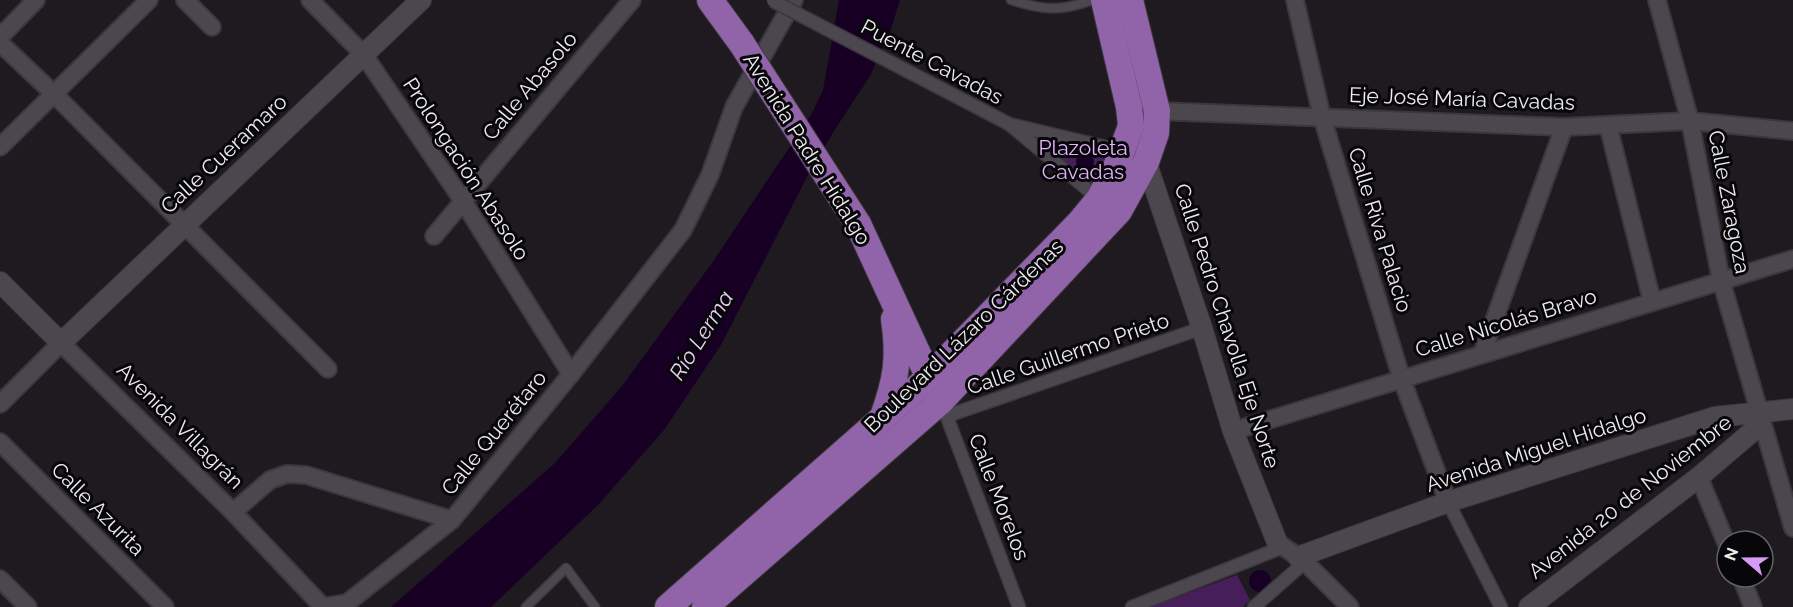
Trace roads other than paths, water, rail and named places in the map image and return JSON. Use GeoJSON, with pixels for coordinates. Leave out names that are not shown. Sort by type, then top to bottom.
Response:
{"type":"FeatureCollection","features":[{"type":"Feature","properties":{"kind":"main road","name":"Avenida Padre Hidalgo"},"geometry":{"type":"LineString","coordinates":[[710,0],[742,44],[858,224],[944,409]]}},
{"type":"Feature","properties":{"kind":"main road"},"geometry":{"type":"LineString","coordinates":[[1104,0],[1130,116]]}},
{"type":"Feature","properties":{"kind":"main road","name":"Boulevard Lázaro Cárdenas"},"geometry":{"type":"LineString","coordinates":[[705,607],[944,409],[1119,211],[1146,162],[1156,133],[1157,111],[1130,0]]}},
{"type":"Feature","properties":{"kind":"main road","name":"Boulevard Lázaro Cárdenas"},"geometry":{"type":"LineString","coordinates":[[668,607],[928,377],[1080,222],[1099,199],[1122,151],[1130,116]]}},
{"type":"Feature","properties":{"kind":"main road"},"geometry":{"type":"LineString","coordinates":[[882,418],[894,387],[897,365],[898,344],[891,294]]}},
{"type":"Feature","properties":{"kind":"main road"},"geometry":{"type":"LineString","coordinates":[[907,329],[938,344],[962,344]]}},
{"type":"Feature","properties":{"kind":"street"},"geometry":{"type":"LineString","coordinates":[[0,37],[36,0]]}},
{"type":"Feature","properties":{"kind":"street"},"geometry":{"type":"LineString","coordinates":[[0,147],[149,0]]}},
{"type":"Feature","properties":{"kind":"street"},"geometry":{"type":"LineString","coordinates":[[185,0],[212,27]]}},
{"type":"Feature","properties":{"kind":"street","name":"Prolongación Abasolo"},"geometry":{"type":"LineString","coordinates":[[310,0],[364,55],[463,201],[572,374]]}},
{"type":"Feature","properties":{"kind":"street","name":"Calle Cueramaro"},"geometry":{"type":"LineString","coordinates":[[61,343],[421,0]]}},
{"type":"Feature","properties":{"kind":"street","name":"Calle Abasolo"},"geometry":{"type":"LineString","coordinates":[[434,236],[632,0]]}},
{"type":"Feature","properties":{"kind":"street","name":"Puente Cavadas"},"geometry":{"type":"LineString","coordinates":[[772,0],[1009,124]]}},
{"type":"Feature","properties":{"kind":"street","name":"Calle Querétaro"},"geometry":{"type":"LineString","coordinates":[[323,607],[347,603],[452,520],[572,374],[683,230],[710,175],[734,107],[794,0]]}},
{"type":"Feature","properties":{"kind":"street","name":"Calle Riva Palacio"},"geometry":{"type":"LineString","coordinates":[[1295,0],[1322,117],[1402,380],[1448,502]]}},
{"type":"Feature","properties":{"kind":"street","name":"Calle Zaragoza"},"geometry":{"type":"LineString","coordinates":[[1658,0],[1690,121],[1721,280],[1759,418],[1793,528]]}},
{"type":"Feature","properties":{"kind":"street"},"geometry":{"type":"LineString","coordinates":[[0,43],[54,94],[327,369]]}},
{"type":"Feature","properties":{"kind":"street","name":"Eje José María Cavadas"},"geometry":{"type":"LineString","coordinates":[[1130,116],[1157,111],[1564,127],[1690,121],[1793,131]]}},
{"type":"Feature","properties":{"kind":"street","name":"Calle Pedro Chavolla Eje Norte"},"geometry":{"type":"LineString","coordinates":[[1130,116],[1202,328],[1233,431],[1291,552]]}},
{"type":"Feature","properties":{"kind":"street"},"geometry":{"type":"LineString","coordinates":[[1009,124],[1122,151]]}},
{"type":"Feature","properties":{"kind":"street"},"geometry":{"type":"LineString","coordinates":[[1009,124],[1099,199]]}},
{"type":"Feature","properties":{"kind":"street"},"geometry":{"type":"LineString","coordinates":[[1608,125],[1652,302]]}},
{"type":"Feature","properties":{"kind":"street"},"geometry":{"type":"LineString","coordinates":[[1482,354],[1564,127]]}},
{"type":"Feature","properties":{"kind":"street","name":"Calle Nicolás Bravo"},"geometry":{"type":"LineString","coordinates":[[1233,431],[1793,259]]}},
{"type":"Feature","properties":{"kind":"street","name":"Avenida Villagrán"},"geometry":{"type":"LineString","coordinates":[[0,282],[233,512],[323,607]]}},
{"type":"Feature","properties":{"kind":"street","name":"Calle Guillermo Prieto"},"geometry":{"type":"LineString","coordinates":[[944,409],[1202,328]]}},
{"type":"Feature","properties":{"kind":"street"},"geometry":{"type":"LineString","coordinates":[[0,404],[61,343]]}},
{"type":"Feature","properties":{"kind":"street","name":"Calle Morelos"},"geometry":{"type":"LineString","coordinates":[[944,409],[1019,607]]}},
{"type":"Feature","properties":{"kind":"street","name":"Avenida Miguel Hidalgo"},"geometry":{"type":"LineString","coordinates":[[1291,552],[1715,417],[1759,418],[1793,409]]}},
{"type":"Feature","properties":{"kind":"street","name":"Avenida 20 de Noviembre"},"geometry":{"type":"LineString","coordinates":[[1529,607],[1699,477],[1759,418]]}},
{"type":"Feature","properties":{"kind":"street","name":"Calle Azurita"},"geometry":{"type":"LineString","coordinates":[[0,442],[165,607]]}},
{"type":"Feature","properties":{"kind":"street","name":"Calle Querétaro"},"geometry":{"type":"LineString","coordinates":[[233,512],[270,480],[287,474],[306,475],[452,520]]}},
{"type":"Feature","properties":{"kind":"street"},"geometry":{"type":"LineString","coordinates":[[1699,477],[1721,529]]}},
{"type":"Feature","properties":{"kind":"street"},"geometry":{"type":"LineString","coordinates":[[1448,502],[1501,607]]}},
{"type":"Feature","properties":{"kind":"street"},"geometry":{"type":"LineString","coordinates":[[1132,607],[1291,552]]}},
{"type":"Feature","properties":{"kind":"street"},"geometry":{"type":"LineString","coordinates":[[1254,607],[1291,552]]}},
{"type":"Feature","properties":{"kind":"street"},"geometry":{"type":"LineString","coordinates":[[1291,552],[1350,607]]}},
{"type":"Feature","properties":{"kind":"street"},"geometry":{"type":"LineString","coordinates":[[0,579],[28,607]]}},
{"type":"Feature","properties":{"kind":"street"},"geometry":{"type":"LineString","coordinates":[[1745,589],[1751,606]]}},
{"type":"Feature","properties":{"kind":"lane"},"geometry":{"type":"LineString","coordinates":[[1011,0],[1048,10],[1092,0]]}},
{"type":"Feature","properties":{"kind":"lane"},"geometry":{"type":"LineString","coordinates":[[526,607],[566,568],[595,607]]}},
{"type":"Feature","properties":{"kind":"water","name":"Río Lerma"},"geometry":{"type":"Polygon","coordinates":[[[839,0],[900,0],[890,32],[870,76],[808,175],[721,345],[664,430],[599,504],[491,607],[391,607],[555,463],[622,386],[712,263],[811,115],[823,90],[839,0]]]}},
{"type":"Feature","properties":{"kind":"water"},"geometry":{"type":"Polygon","coordinates":[[[1085,153],[1091,156],[1094,162],[1091,168],[1085,171],[1079,168],[1076,162],[1079,156],[1085,153]]]}},
{"type":"Feature","properties":{"kind":"water"},"geometry":{"type":"Polygon","coordinates":[[[1260,570],[1268,573],[1271,581],[1268,589],[1260,592],[1252,589],[1249,581],[1252,573],[1260,570]]]}},
{"type":"Feature","properties":{"kind":"park label","name":"Plazoleta Cavadas"},"geometry":{"type":"Point","coordinates":[1083,160]}}]}
